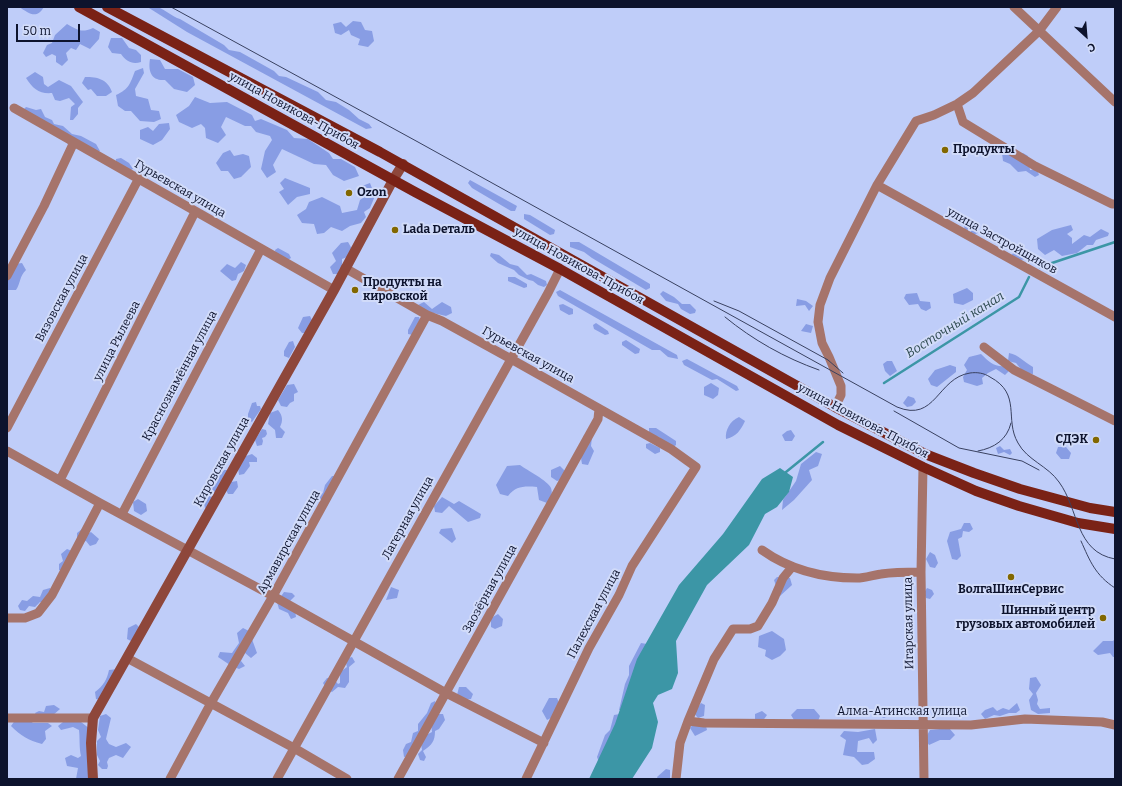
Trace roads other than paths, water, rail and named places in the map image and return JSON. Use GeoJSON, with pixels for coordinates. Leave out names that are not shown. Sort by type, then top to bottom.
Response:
{"type":"FeatureCollection","features":[{"type":"Feature","properties":{"kind":"main road","name":"улица Новикова-Прибоя"},"geometry":{"type":"LineString","coordinates":[[79,7],[393,180],[560,269],[838,425],[923,468],[1019,506],[1078,523],[1115,529]]}},
{"type":"Feature","properties":{"kind":"main road","name":"улица Новикова-Прибоя"},"geometry":{"type":"LineString","coordinates":[[107,7],[403,164],[835,407],[925,454],[989,478],[1069,503],[1114,510]]}},
{"type":"Feature","properties":{"kind":"street"},"geometry":{"type":"LineString","coordinates":[[1014,7],[1115,102]]}},
{"type":"Feature","properties":{"kind":"street"},"geometry":{"type":"LineString","coordinates":[[835,407],[841,395],[841,386],[822,343],[818,322],[820,304],[830,278],[877,186],[916,121],[934,115],[957,104],[973,93],[1040,31],[1056,7]]}},
{"type":"Feature","properties":{"kind":"street"},"geometry":{"type":"LineString","coordinates":[[957,104],[963,122],[1035,166],[1112,204],[1115,204]]}},
{"type":"Feature","properties":{"kind":"street","name":"Гурьевская улица"},"geometry":{"type":"LineString","coordinates":[[14,108],[334,290]]}},
{"type":"Feature","properties":{"kind":"street"},"geometry":{"type":"LineString","coordinates":[[7,276],[44,206],[74,142]]}},
{"type":"Feature","properties":{"kind":"street","name":"Кировская улица"},"geometry":{"type":"LineString","coordinates":[[93,779],[91,743],[94,718],[403,164]]}},
{"type":"Feature","properties":{"kind":"street","name":"Вязовская улица"},"geometry":{"type":"LineString","coordinates":[[7,428],[139,178]]}},
{"type":"Feature","properties":{"kind":"street","name":"улица Застройщиков"},"geometry":{"type":"LineString","coordinates":[[877,186],[1115,317]]}},
{"type":"Feature","properties":{"kind":"street","name":"улица Рылеева"},"geometry":{"type":"LineString","coordinates":[[60,480],[196,212]]}},
{"type":"Feature","properties":{"kind":"street","name":"Краснознамённая улица"},"geometry":{"type":"LineString","coordinates":[[122,514],[260,248]]}},
{"type":"Feature","properties":{"kind":"street","name":"Гурьевская улица"},"geometry":{"type":"LineString","coordinates":[[345,268],[671,449],[696,467]]}},
{"type":"Feature","properties":{"kind":"street","name":"Лагерная улица"},"geometry":{"type":"LineString","coordinates":[[277,779],[560,269]]}},
{"type":"Feature","properties":{"kind":"street","name":"Армавирская улица"},"geometry":{"type":"LineString","coordinates":[[170,779],[428,315]]}},
{"type":"Feature","properties":{"kind":"street"},"geometry":{"type":"LineString","coordinates":[[984,347],[1014,370],[1115,421]]}},
{"type":"Feature","properties":{"kind":"street","name":"Заозёрная улица"},"geometry":{"type":"LineString","coordinates":[[398,779],[598,418],[599,409]]}},
{"type":"Feature","properties":{"kind":"street"},"geometry":{"type":"LineString","coordinates":[[7,451],[354,640],[446,693],[544,743]]}},
{"type":"Feature","properties":{"kind":"street","name":"Палехская улица"},"geometry":{"type":"LineString","coordinates":[[526,779],[589,648],[619,595],[632,566],[696,467]]}},
{"type":"Feature","properties":{"kind":"street","name":"Игарская улица"},"geometry":{"type":"LineString","coordinates":[[923,468],[921,572],[924,779]]}},
{"type":"Feature","properties":{"kind":"street"},"geometry":{"type":"LineString","coordinates":[[7,618],[25,618],[38,613],[52,595],[100,503]]}},
{"type":"Feature","properties":{"kind":"street"},"geometry":{"type":"LineString","coordinates":[[762,550],[771,557],[792,567],[813,574],[858,578],[882,574],[921,572]]}},
{"type":"Feature","properties":{"kind":"street"},"geometry":{"type":"LineString","coordinates":[[676,779],[680,743],[714,659],[733,629],[750,629],[758,626],[772,603],[783,578],[792,567]]}},
{"type":"Feature","properties":{"kind":"street"},"geometry":{"type":"LineString","coordinates":[[127,658],[294,748],[347,779]]}},
{"type":"Feature","properties":{"kind":"street"},"geometry":{"type":"LineString","coordinates":[[7,718],[94,718]]}},
{"type":"Feature","properties":{"kind":"street","name":"Алма-Атинская улица"},"geometry":{"type":"LineString","coordinates":[[688,721],[704,723],[971,725],[1025,719],[1102,722],[1115,725]]}},
{"type":"Feature","properties":{"kind":"waterway","name":"Восточный канал"},"geometry":{"type":"LineString","coordinates":[[1040,267],[1115,242]]}},
{"type":"Feature","properties":{"kind":"waterway","name":"Восточный канал"},"geometry":{"type":"LineString","coordinates":[[884,383],[1019,297],[1029,277]]}},
{"type":"Feature","properties":{"kind":"waterway","name":"Восточный канал"},"geometry":{"type":"LineString","coordinates":[[786,472],[823,442]]}},
{"type":"Feature","properties":{"kind":"tram line"},"geometry":{"type":"LineString","coordinates":[[171,7],[897,407],[910,410],[920,409],[929,405],[950,383],[959,377],[970,373],[980,373],[988,376],[1000,384],[1006,391],[1011,407],[1014,434],[1022,449],[1059,482],[1066,493],[1085,539],[1092,548],[1102,555],[1115,559]]}},
{"type":"Feature","properties":{"kind":"tram line"},"geometry":{"type":"LineString","coordinates":[[714,301],[739,311],[828,360],[843,373]]}},
{"type":"Feature","properties":{"kind":"tram line"},"geometry":{"type":"LineString","coordinates":[[725,317],[770,348],[819,370]]}},
{"type":"Feature","properties":{"kind":"tram line"},"geometry":{"type":"LineString","coordinates":[[894,411],[959,448],[1022,461],[1039,470]]}},
{"type":"Feature","properties":{"kind":"tram line"},"geometry":{"type":"LineString","coordinates":[[978,451],[989,448],[1003,439],[1011,423]]}},
{"type":"Feature","properties":{"kind":"tram line"},"geometry":{"type":"LineString","coordinates":[[1081,541],[1090,561],[1098,573],[1115,588]]}},
{"type":"Feature","properties":{"kind":"place","name":"Продукты"},"geometry":{"type":"Point","coordinates":[945,150]}},
{"type":"Feature","properties":{"kind":"place","name":"Ozon"},"geometry":{"type":"Point","coordinates":[349,193]}},
{"type":"Feature","properties":{"kind":"place","name":"Lada Dеталь"},"geometry":{"type":"Point","coordinates":[395,230]}},
{"type":"Feature","properties":{"kind":"place","name":"Продукты на кировской"},"geometry":{"type":"Point","coordinates":[355,290]}},
{"type":"Feature","properties":{"kind":"place","name":"СДЭК"},"geometry":{"type":"Point","coordinates":[1096,440]}},
{"type":"Feature","properties":{"kind":"place","name":"ВолгаШинСервис"},"geometry":{"type":"Point","coordinates":[1011,577]}},
{"type":"Feature","properties":{"kind":"place","name":"Шинный центр грузовых автомобилей"},"geometry":{"type":"Point","coordinates":[1103,618]}}]}
